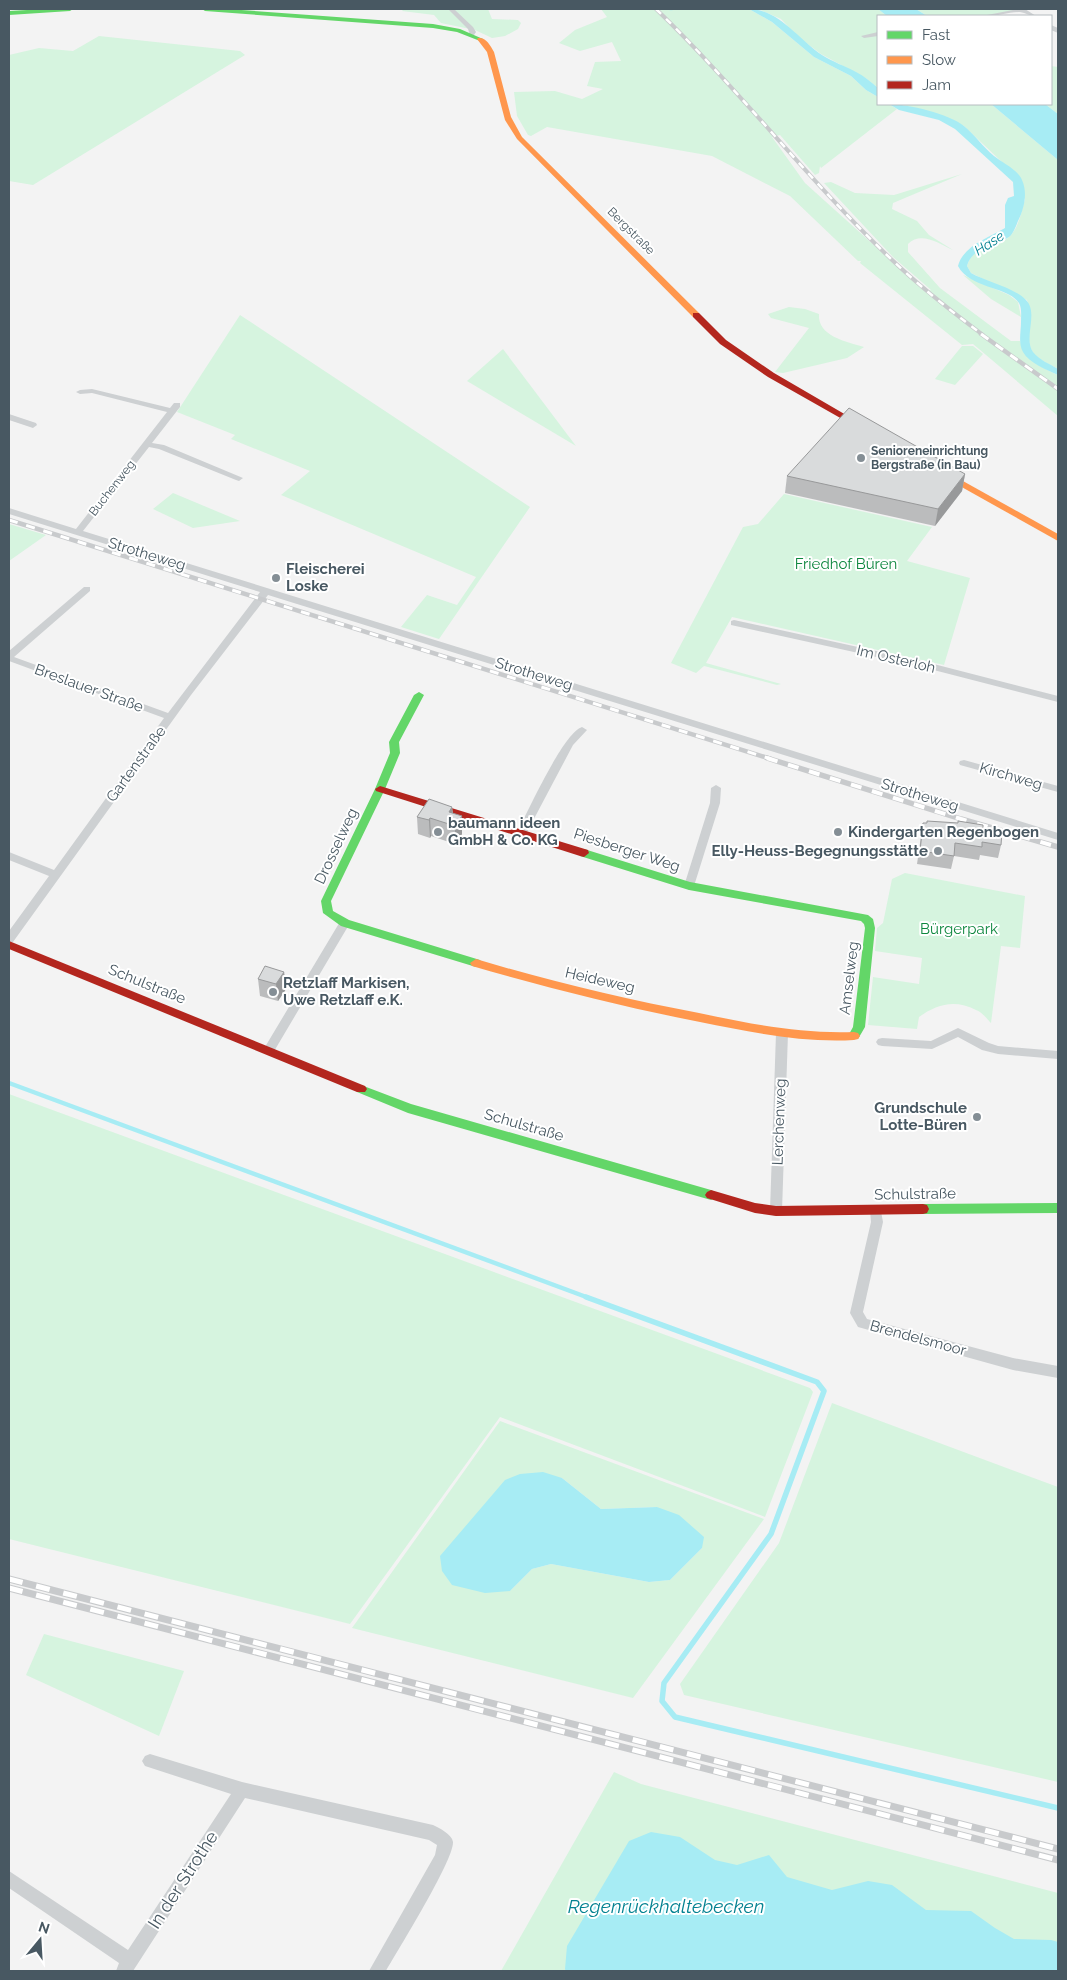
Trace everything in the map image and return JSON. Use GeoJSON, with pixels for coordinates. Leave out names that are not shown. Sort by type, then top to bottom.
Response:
{"type":"FeatureCollection","features":[{"type":"Feature","properties":{"kind":"street"},"geometry":{"type":"LineString","coordinates":[[9,13],[70,9]]}},
{"type":"Feature","properties":{"kind":"street"},"geometry":{"type":"LineString","coordinates":[[205,9],[299,12],[433,26],[472,34],[471,28],[451,9]]}},
{"type":"Feature","properties":{"kind":"street"},"geometry":{"type":"LineString","coordinates":[[990,15],[1022,9]]}},
{"type":"Feature","properties":{"kind":"street","name":"Bergstraße"},"geometry":{"type":"LineString","coordinates":[[472,34],[484,41],[491,52],[508,118],[519,138],[713,332],[735,352],[771,375],[873,433]]}},
{"type":"Feature","properties":{"kind":"street"},"geometry":{"type":"LineString","coordinates":[[864,36],[877,34]]}},
{"type":"Feature","properties":{"kind":"street","name":"Buchenweg"},"geometry":{"type":"LineString","coordinates":[[77,532],[174,408],[92,391],[80,392]]}},
{"type":"Feature","properties":{"kind":"street"},"geometry":{"type":"LineString","coordinates":[[9,416],[33,425]]}},
{"type":"Feature","properties":{"kind":"street"},"geometry":{"type":"LineString","coordinates":[[147,444],[161,447],[239,478]]}},
{"type":"Feature","properties":{"kind":"street"},"geometry":{"type":"LineString","coordinates":[[935,468],[1058,538]]}},
{"type":"Feature","properties":{"kind":"street","name":"Strotheweg"},"geometry":{"type":"LineString","coordinates":[[9,511],[1058,837]]}},
{"type":"Feature","properties":{"kind":"street"},"geometry":{"type":"LineString","coordinates":[[9,657],[87,589]]}},
{"type":"Feature","properties":{"kind":"street","name":"Gartenstraße"},"geometry":{"type":"LineString","coordinates":[[9,939],[54,874],[266,591]]}},
{"type":"Feature","properties":{"kind":"street","name":"Im Osterloh"},"geometry":{"type":"LineString","coordinates":[[734,623],[922,664],[1058,699]]}},
{"type":"Feature","properties":{"kind":"street","name":"Breslauer Straße"},"geometry":{"type":"LineString","coordinates":[[9,657],[170,718]]}},
{"type":"Feature","properties":{"kind":"street","name":"Drosselweg"},"geometry":{"type":"LineString","coordinates":[[345,923],[328,913],[326,901],[380,789],[395,753],[394,742],[419,695]]}},
{"type":"Feature","properties":{"kind":"street"},"geometry":{"type":"LineString","coordinates":[[522,832],[569,743],[582,730]]}},
{"type":"Feature","properties":{"kind":"street","name":"Kirchweg"},"geometry":{"type":"LineString","coordinates":[[964,763],[1058,789]]}},
{"type":"Feature","properties":{"kind":"street"},"geometry":{"type":"LineString","coordinates":[[689,886],[715,804],[716,788]]}},
{"type":"Feature","properties":{"kind":"street","name":"Piesberger Weg"},"geometry":{"type":"LineString","coordinates":[[380,789],[522,832],[689,886],[857,916],[869,922]]}},
{"type":"Feature","properties":{"kind":"street"},"geometry":{"type":"LineString","coordinates":[[9,856],[54,874]]}},
{"type":"Feature","properties":{"kind":"street","name":"Amselweg"},"geometry":{"type":"LineString","coordinates":[[855,1036],[859,1027],[870,928],[869,922]]}},
{"type":"Feature","properties":{"kind":"street"},"geometry":{"type":"LineString","coordinates":[[269,1050],[345,923]]}},
{"type":"Feature","properties":{"kind":"street","name":"Heideweg"},"geometry":{"type":"LineString","coordinates":[[345,923],[525,978],[686,1015],[782,1033],[855,1036]]}},
{"type":"Feature","properties":{"kind":"street","name":"Schulstraße"},"geometry":{"type":"LineString","coordinates":[[9,945],[408,1108],[755,1208],[776,1211],[1058,1208]]}},
{"type":"Feature","properties":{"kind":"street"},"geometry":{"type":"LineString","coordinates":[[882,1042],[932,1045],[958,1032],[986,1047],[1058,1055]]}},
{"type":"Feature","properties":{"kind":"street","name":"Lerchenweg"},"geometry":{"type":"LineString","coordinates":[[776,1211],[782,1033]]}},
{"type":"Feature","properties":{"kind":"street","name":"Brendelsmoor"},"geometry":{"type":"LineString","coordinates":[[876,1210],[877,1222],[856,1313],[863,1323],[1013,1364],[1058,1372]]}},
{"type":"Feature","properties":{"kind":"street"},"geometry":{"type":"LineString","coordinates":[[150,1761],[242,1790],[433,1833],[445,1842],[442,1857],[377,1971]]}},
{"type":"Feature","properties":{"kind":"street","name":"In der Strothe"},"geometry":{"type":"LineString","coordinates":[[127,1966],[242,1790]]}},
{"type":"Feature","properties":{"kind":"street"},"geometry":{"type":"LineString","coordinates":[[9,1879],[127,1966]]}},
{"type":"Feature","properties":{"kind":"green space"},"geometry":{"type":"Polygon","coordinates":[[[404,9],[488,9],[492,19],[518,20],[521,23],[518,29],[505,36],[492,38],[475,30],[441,23],[434,15],[402,11],[404,9]]]}},
{"type":"Feature","properties":{"kind":"green space"},"geometry":{"type":"Polygon","coordinates":[[[601,9],[749,9],[772,22],[814,57],[851,76],[866,90],[877,96],[877,105],[891,105],[897,109],[821,168],[820,166],[819,173],[815,175],[780,135],[772,137],[805,183],[926,292],[931,290],[893,257],[824,183],[831,182],[855,193],[894,195],[962,174],[893,203],[892,209],[917,221],[929,235],[953,250],[936,242],[918,238],[908,244],[908,252],[940,288],[1011,341],[1020,341],[1030,358],[1040,366],[1058,375],[1058,416],[973,344],[962,345],[860,263],[861,261],[858,261],[790,196],[712,156],[547,127],[531,136],[528,135],[517,116],[514,92],[555,91],[582,99],[603,89],[587,86],[595,62],[621,61],[612,42],[580,51],[559,43],[575,30],[607,17],[601,9]]]}},
{"type":"Feature","properties":{"kind":"green space"},"geometry":{"type":"Polygon","coordinates":[[[758,9],[878,9],[886,15],[877,15],[877,87],[867,79],[821,54],[797,36],[781,19],[758,9]]]}},
{"type":"Feature","properties":{"kind":"green space"},"geometry":{"type":"Polygon","coordinates":[[[916,9],[1023,10],[991,15],[925,15],[916,9]]]}},
{"type":"Feature","properties":{"kind":"green space"},"geometry":{"type":"Polygon","coordinates":[[[99,36],[240,51],[245,55],[33,185],[9,181],[9,55],[39,48],[73,51],[99,36]]]}},
{"type":"Feature","properties":{"kind":"green space"},"geometry":{"type":"Polygon","coordinates":[[[1052,66],[1058,67],[1058,114],[1046,105],[1052,105],[1052,66]]]}},
{"type":"Feature","properties":{"kind":"green space"},"geometry":{"type":"Polygon","coordinates":[[[903,105],[992,105],[1058,160],[1058,369],[1040,359],[1032,351],[1029,340],[1027,300],[971,273],[967,266],[974,254],[1010,236],[1018,223],[1025,199],[1004,164],[964,126],[948,118],[903,105]]]}},
{"type":"Feature","properties":{"kind":"green space"},"geometry":{"type":"Polygon","coordinates":[[[963,275],[1009,295],[1018,302],[1021,317],[991,299],[963,275]]]}},
{"type":"Feature","properties":{"kind":"green space"},"geometry":{"type":"Polygon","coordinates":[[[789,307],[805,309],[819,314],[820,322],[828,333],[834,337],[864,347],[847,358],[783,373],[775,372],[809,328],[771,318],[768,314],[789,307]]]}},
{"type":"Feature","properties":{"kind":"green space"},"geometry":{"type":"Polygon","coordinates":[[[240,315],[530,507],[439,639],[401,627],[427,595],[457,605],[476,577],[281,495],[310,471],[231,439],[235,435],[177,412],[240,315]]]}},
{"type":"Feature","properties":{"kind":"green space"},"geometry":{"type":"Polygon","coordinates":[[[962,346],[973,346],[983,354],[955,385],[935,379],[962,346]]]}},
{"type":"Feature","properties":{"kind":"green space"},"geometry":{"type":"Polygon","coordinates":[[[503,349],[576,446],[467,381],[503,349]]]}},
{"type":"Feature","properties":{"kind":"green space"},"geometry":{"type":"Polygon","coordinates":[[[173,493],[240,521],[193,528],[153,509],[173,493]]]}},
{"type":"Feature","properties":{"kind":"green space","name":"Friedhof Büren"},"geometry":{"type":"Polygon","coordinates":[[[784,494],[932,527],[907,561],[970,578],[944,665],[732,617],[706,663],[781,684],[777,685],[704,666],[696,673],[671,663],[743,527],[758,524],[784,494]]]}},
{"type":"Feature","properties":{"kind":"green space"},"geometry":{"type":"Polygon","coordinates":[[[9,524],[46,535],[9,561],[9,524]]]}},
{"type":"Feature","properties":{"kind":"green space","name":"Bürgerpark"},"geometry":{"type":"Polygon","coordinates":[[[905,873],[1025,896],[1020,948],[1001,946],[991,1023],[978,1011],[953,1004],[939,1006],[919,1017],[917,1029],[868,1025],[873,977],[919,984],[922,958],[875,951],[877,928],[883,923],[892,879],[905,873]]]}},
{"type":"Feature","properties":{"kind":"green space"},"geometry":{"type":"Polygon","coordinates":[[[9,1094],[810,1388],[813,1392],[765,1517],[500,1417],[350,1624],[9,1539],[9,1094]]]}},
{"type":"Feature","properties":{"kind":"green space"},"geometry":{"type":"Polygon","coordinates":[[[832,1403],[1058,1487],[1058,1782],[684,1695],[680,1684],[779,1543],[832,1403]]]}},
{"type":"Feature","properties":{"kind":"green space"},"geometry":{"type":"Polygon","coordinates":[[[500,1421],[764,1519],[633,1698],[352,1628],[500,1421]],[[562,1478],[510,1591],[532,1569],[551,1564],[649,1582],[670,1580],[702,1548],[657,1507],[601,1509],[562,1478]]]}},
{"type":"Feature","properties":{"kind":"green space"},"geometry":{"type":"Polygon","coordinates":[[[44,1634],[184,1671],[159,1736],[26,1675],[44,1634]]]}},
{"type":"Feature","properties":{"kind":"green space"},"geometry":{"type":"Polygon","coordinates":[[[614,1772],[641,1784],[1058,1893],[1058,1971],[501,1971],[614,1772]]]}},
{"type":"Feature","properties":{"kind":"water"},"geometry":{"type":"Polygon","coordinates":[[[749,9],[760,10],[770,14],[788,26],[822,55],[865,77],[877,87],[877,96],[866,90],[851,76],[814,57],[772,22],[749,9]]]}},
{"type":"Feature","properties":{"kind":"water"},"geometry":{"type":"Polygon","coordinates":[[[878,9],[916,9],[925,15],[886,15],[878,9]]]}},
{"type":"Feature","properties":{"kind":"water","name":"Hase"},"geometry":{"type":"Polygon","coordinates":[[[891,105],[928,110],[957,122],[964,126],[994,156],[1020,176],[1025,190],[1024,201],[1013,232],[1009,237],[979,251],[967,266],[971,273],[1007,288],[1026,300],[1030,305],[1031,312],[1030,346],[1038,357],[1058,369],[1058,375],[1034,363],[1021,349],[1021,307],[1014,297],[971,279],[958,266],[965,253],[971,248],[1005,228],[1005,205],[1008,198],[1014,196],[1013,182],[955,129],[939,120],[899,110],[891,105]]]}},
{"type":"Feature","properties":{"kind":"water"},"geometry":{"type":"Polygon","coordinates":[[[992,105],[1046,105],[1058,114],[1058,160],[992,105]]]}},
{"type":"Feature","properties":{"kind":"water"},"geometry":{"type":"Polygon","coordinates":[[[543,1472],[562,1478],[601,1509],[657,1507],[679,1515],[704,1537],[702,1548],[670,1580],[649,1582],[551,1564],[532,1569],[510,1591],[485,1593],[452,1585],[442,1571],[440,1556],[505,1480],[520,1474],[543,1472]]]}},
{"type":"Feature","properties":{"kind":"water","name":"Regenrückhaltebecken"},"geometry":{"type":"Polygon","coordinates":[[[651,1832],[680,1837],[715,1860],[737,1865],[769,1855],[787,1877],[832,1890],[868,1881],[892,1885],[926,1910],[971,1911],[1014,1939],[1051,1940],[1058,1942],[1058,1971],[566,1971],[567,1946],[629,1841],[651,1832]]]}},
{"type":"Feature","properties":{"kind":"building","name":"Senioreneinrichtung Bergstraße (in Bau)"},"geometry":{"type":"Polygon","coordinates":[[[849,408],[965,474],[938,509],[787,476],[849,408]]]}},
{"type":"Feature","properties":{"kind":"building"},"geometry":{"type":"Polygon","coordinates":[[[429,799],[452,807],[449,812],[462,816],[455,826],[430,818],[429,820],[417,817],[429,799]]]}},
{"type":"Feature","properties":{"kind":"building"},"geometry":{"type":"Polygon","coordinates":[[[927,821],[958,823],[958,821],[983,825],[983,829],[1002,831],[1001,845],[982,842],[982,847],[955,843],[954,856],[920,851],[923,823],[927,823],[927,821]]]}},
{"type":"Feature","properties":{"kind":"building"},"geometry":{"type":"Polygon","coordinates":[[[265,966],[284,972],[276,984],[258,979],[265,966]]]}},
{"type":"Feature","properties":{"kind":"waterway"},"geometry":{"type":"LineString","coordinates":[[9,1083],[589,1298]]}},
{"type":"Feature","properties":{"kind":"waterway"},"geometry":{"type":"LineString","coordinates":[[586,1297],[817,1382],[824,1391],[771,1534],[664,1683],[662,1701],[675,1717],[1058,1808]]}},
{"type":"Feature","properties":{"kind":"railway"},"geometry":{"type":"LineString","coordinates":[[656,9],[715,70],[859,228],[912,278],[983,335]]}},
{"type":"Feature","properties":{"kind":"railway"},"geometry":{"type":"LineString","coordinates":[[981,334],[1058,389]]}},
{"type":"Feature","properties":{"kind":"railway"},"geometry":{"type":"LineString","coordinates":[[9,520],[771,759]]}},
{"type":"Feature","properties":{"kind":"railway"},"geometry":{"type":"LineString","coordinates":[[767,758],[961,819],[1058,847]]}},
{"type":"Feature","properties":{"kind":"railway"},"geometry":{"type":"LineString","coordinates":[[9,1579],[1058,1849]]}},
{"type":"Feature","properties":{"kind":"railway"},"geometry":{"type":"LineString","coordinates":[[9,1588],[1058,1860]]}},
{"type":"Feature","properties":{"kind":"traffic: fast"},"geometry":{"type":"LineString","coordinates":[[9,13],[70,9]]}},
{"type":"Feature","properties":{"kind":"traffic: fast"},"geometry":{"type":"LineString","coordinates":[[205,9],[433,26],[458,30],[480,39]]}},
{"type":"Feature","properties":{"kind":"traffic: fast"},"geometry":{"type":"LineString","coordinates":[[419,695],[394,742],[395,753],[380,789],[326,901],[328,913],[345,923],[476,963]]}},
{"type":"Feature","properties":{"kind":"traffic: fast"},"geometry":{"type":"LineString","coordinates":[[584,853],[689,886],[864,918],[869,922],[870,928],[859,1027],[854,1036]]}},
{"type":"Feature","properties":{"kind":"traffic: fast"},"geometry":{"type":"LineString","coordinates":[[361,1089],[408,1108],[711,1195]]}},
{"type":"Feature","properties":{"kind":"traffic: fast"},"geometry":{"type":"LineString","coordinates":[[923,1209],[1058,1208]]}},
{"type":"Feature","properties":{"kind":"traffic: slow"},"geometry":{"type":"LineString","coordinates":[[480,39],[486,44],[494,62],[508,117],[519,138],[696,315]]}},
{"type":"Feature","properties":{"kind":"traffic: slow"},"geometry":{"type":"LineString","coordinates":[[945,474],[1058,538]]}},
{"type":"Feature","properties":{"kind":"traffic: slow"},"geometry":{"type":"LineString","coordinates":[[476,963],[536,981],[598,996],[721,1022],[770,1031],[821,1037],[854,1036]]}},
{"type":"Feature","properties":{"kind":"traffic: jam"},"geometry":{"type":"LineString","coordinates":[[696,315],[723,342],[771,375],[861,426]]}},
{"type":"Feature","properties":{"kind":"traffic: jam"},"geometry":{"type":"LineString","coordinates":[[380,789],[584,853]]}},
{"type":"Feature","properties":{"kind":"traffic: jam"},"geometry":{"type":"LineString","coordinates":[[9,945],[361,1089]]}},
{"type":"Feature","properties":{"kind":"traffic: jam"},"geometry":{"type":"LineString","coordinates":[[711,1195],[755,1208],[776,1211],[923,1209]]}},
{"type":"Feature","properties":{"kind":"place","name":"Senioreneinrichtung Bergstraße (in Bau)"},"geometry":{"type":"Point","coordinates":[861,458]}},
{"type":"Feature","properties":{"kind":"place","name":"Fleischerei Loske"},"geometry":{"type":"Point","coordinates":[276,578]}},
{"type":"Feature","properties":{"kind":"place","name":"baumann ideen GmbH & Co. KG"},"geometry":{"type":"Point","coordinates":[438,832]}},
{"type":"Feature","properties":{"kind":"place","name":"Kindergarten Regenbogen"},"geometry":{"type":"Point","coordinates":[838,832]}},
{"type":"Feature","properties":{"kind":"place","name":"Elly-Heuss-Begegnungsstätte"},"geometry":{"type":"Point","coordinates":[938,851]}},
{"type":"Feature","properties":{"kind":"place","name":"Retzlaff Markisen, Uwe Retzlaff e.K."},"geometry":{"type":"Point","coordinates":[273,992]}},
{"type":"Feature","properties":{"kind":"place","name":"Grundschule Lotte-Büren"},"geometry":{"type":"Point","coordinates":[977,1117]}}]}
